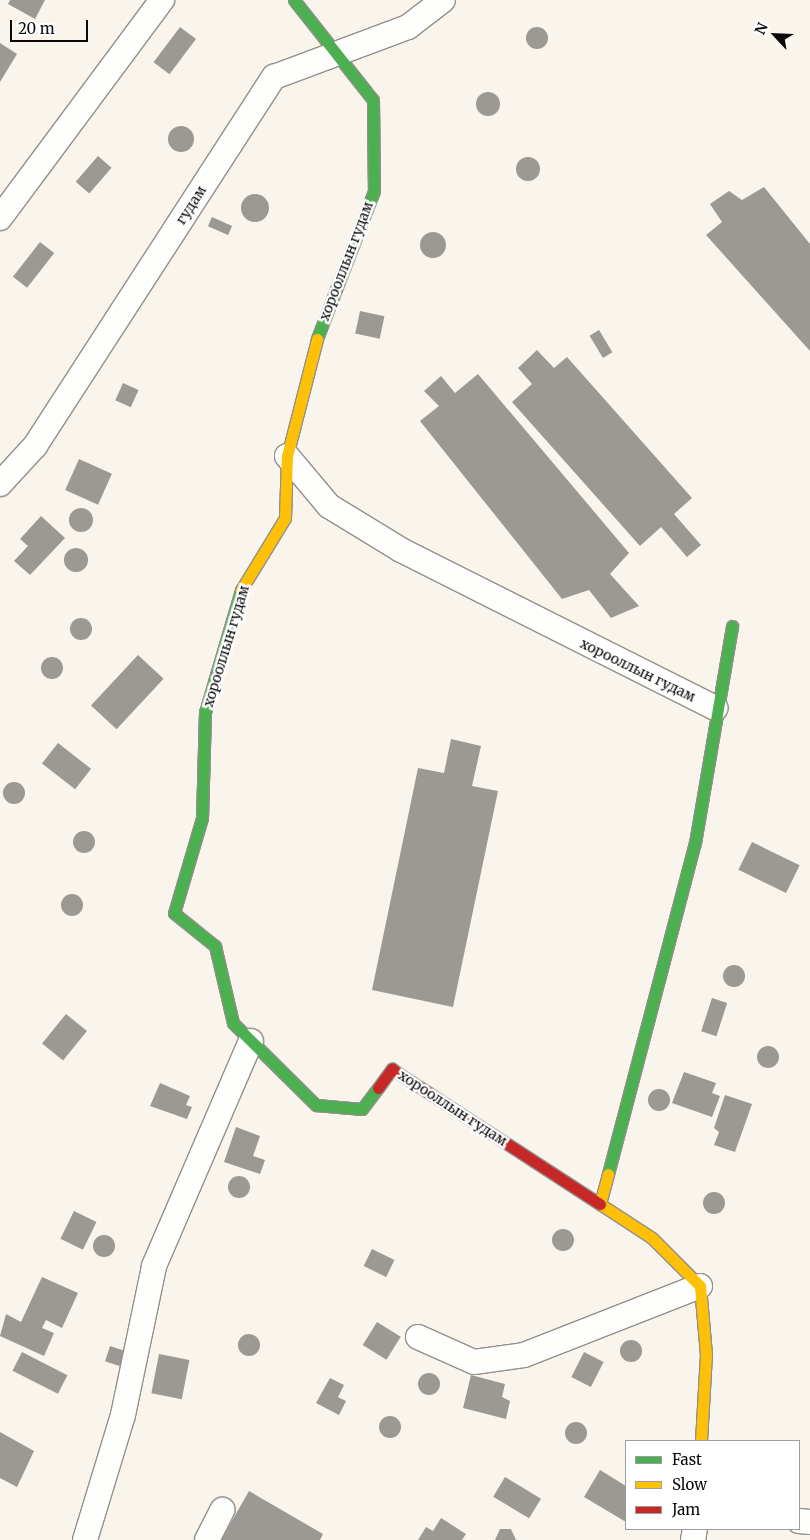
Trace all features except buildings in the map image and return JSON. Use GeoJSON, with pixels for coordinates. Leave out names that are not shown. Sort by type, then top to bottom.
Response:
{"type":"FeatureCollection","features":[{"type":"Feature","properties":{"kind":"street"},"geometry":{"type":"LineString","coordinates":[[0,218],[162,0]]}},
{"type":"Feature","properties":{"kind":"street","name":"хорооллын гудам"},"geometry":{"type":"LineString","coordinates":[[294,0],[339,54],[373,100],[374,191],[334,285],[308,367],[287,456],[284,518],[244,584],[205,712],[202,818],[174,913],[215,946],[233,1023],[316,1105],[362,1108],[392,1069],[600,1204]]}},
{"type":"Feature","properties":{"kind":"street","name":"гудам"},"geometry":{"type":"LineString","coordinates":[[0,484],[35,446],[274,77],[408,27],[434,4]]}},
{"type":"Feature","properties":{"kind":"street","name":"хорооллын гудам"},"geometry":{"type":"LineString","coordinates":[[287,456],[329,506],[401,550],[714,708]]}},
{"type":"Feature","properties":{"kind":"street"},"geometry":{"type":"LineString","coordinates":[[702,1440],[706,1354],[700,1286],[652,1238],[600,1204],[694,843],[714,708],[732,626]]}},
{"type":"Feature","properties":{"kind":"street"},"geometry":{"type":"LineString","coordinates":[[85,1540],[123,1415],[154,1266],[251,1041]]}},
{"type":"Feature","properties":{"kind":"street"},"geometry":{"type":"LineString","coordinates":[[418,1337],[474,1362],[524,1355],[700,1286]]}},
{"type":"Feature","properties":{"kind":"street"},"geometry":{"type":"LineString","coordinates":[[207,1540],[222,1510]]}},
{"type":"Feature","properties":{"kind":"traffic: fast"},"geometry":{"type":"LineString","coordinates":[[294,0],[373,100],[374,191],[317,339]]}},
{"type":"Feature","properties":{"kind":"traffic: fast"},"geometry":{"type":"LineString","coordinates":[[241,590],[205,712],[202,818],[174,913],[215,946],[233,1023],[316,1105],[362,1109],[378,1088]]}},
{"type":"Feature","properties":{"kind":"traffic: fast"},"geometry":{"type":"LineString","coordinates":[[608,1174],[695,843],[732,626]]}},
{"type":"Feature","properties":{"kind":"traffic: slow"},"geometry":{"type":"LineString","coordinates":[[241,590],[285,518],[287,456],[317,339]]}},
{"type":"Feature","properties":{"kind":"traffic: slow"},"geometry":{"type":"LineString","coordinates":[[608,1174],[600,1204],[652,1238],[700,1286],[706,1354],[701,1440]]}},
{"type":"Feature","properties":{"kind":"traffic: jam"},"geometry":{"type":"LineString","coordinates":[[378,1088],[392,1069],[600,1204]]}}]}
